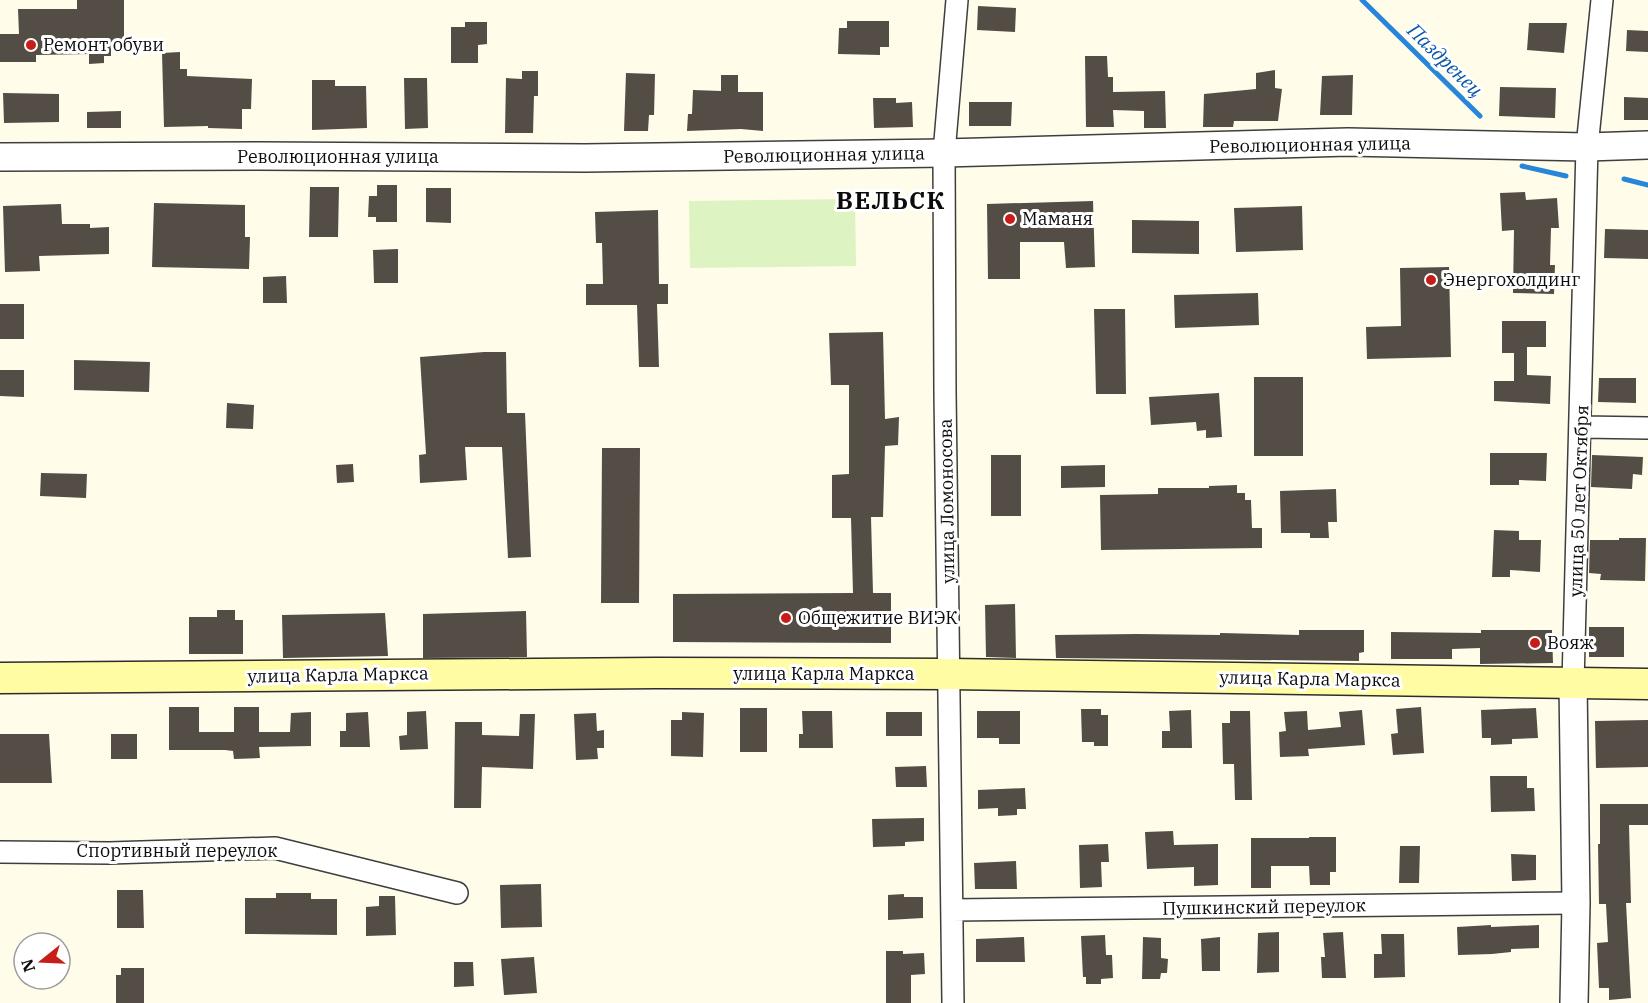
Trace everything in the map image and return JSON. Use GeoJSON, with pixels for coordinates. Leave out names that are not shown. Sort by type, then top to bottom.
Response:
{"type":"FeatureCollection","features":[{"type":"Feature","properties":{"kind":"main road","name":"улица Карла Маркса"},"geometry":{"type":"LineString","coordinates":[[0,678],[632,673],[950,674],[1648,684]]}},
{"type":"Feature","properties":{"kind":"street","name":"улица Ломоносова"},"geometry":{"type":"LineString","coordinates":[[953,1003],[944,153],[957,0]]}},
{"type":"Feature","properties":{"kind":"street","name":"улица 50 лет Октября"},"geometry":{"type":"LineString","coordinates":[[1574,1003],[1576,903],[1573,683],[1587,147],[1602,0]]}},
{"type":"Feature","properties":{"kind":"street","name":"Революционная улица"},"geometry":{"type":"LineString","coordinates":[[0,158],[271,156],[585,158],[944,153],[1347,142],[1587,147],[1648,145]]}},
{"type":"Feature","properties":{"kind":"street"},"geometry":{"type":"LineString","coordinates":[[1581,427],[1648,428]]}},
{"type":"Feature","properties":{"kind":"street","name":"Спортивный переулок"},"geometry":{"type":"LineString","coordinates":[[0,852],[109,853],[275,848],[457,893]]}},
{"type":"Feature","properties":{"kind":"street","name":"Пушкинский переулок"},"geometry":{"type":"LineString","coordinates":[[952,910],[1576,903]]}},
{"type":"Feature","properties":{"kind":"green space"},"geometry":{"type":"Polygon","coordinates":[[[855,199],[856,266],[690,268],[689,201],[855,199]]]}},
{"type":"Feature","properties":{"kind":"building"},"geometry":{"type":"Polygon","coordinates":[[[77,0],[124,0],[124,42],[111,42],[111,56],[104,56],[104,63],[89,64],[89,54],[36,55],[36,62],[0,62],[0,34],[19,34],[18,9],[77,9],[77,0]]]}},
{"type":"Feature","properties":{"kind":"building"},"geometry":{"type":"Polygon","coordinates":[[[978,6],[1016,8],[1015,32],[977,30],[978,6]]]}},
{"type":"Feature","properties":{"kind":"building"},"geometry":{"type":"Polygon","coordinates":[[[847,21],[889,21],[889,47],[880,47],[880,55],[838,54],[839,28],[847,28],[847,21]]]}},
{"type":"Feature","properties":{"kind":"building"},"geometry":{"type":"Polygon","coordinates":[[[465,22],[487,22],[487,44],[478,45],[478,63],[451,63],[451,27],[465,27],[465,22]]]}},
{"type":"Feature","properties":{"kind":"building"},"geometry":{"type":"Polygon","coordinates":[[[1529,23],[1567,23],[1564,53],[1527,50],[1529,23]]]}},
{"type":"Feature","properties":{"kind":"building"},"geometry":{"type":"Polygon","coordinates":[[[1627,30],[1648,31],[1648,52],[1626,51],[1627,30]]]}},
{"type":"Feature","properties":{"kind":"building"},"geometry":{"type":"Polygon","coordinates":[[[180,52],[180,69],[187,69],[187,76],[252,79],[251,109],[242,109],[242,129],[208,128],[208,126],[164,127],[162,53],[180,52]]]}},
{"type":"Feature","properties":{"kind":"building"},"geometry":{"type":"Polygon","coordinates":[[[1085,56],[1107,56],[1108,77],[1113,77],[1113,92],[1165,91],[1166,128],[1144,128],[1144,111],[1113,110],[1114,127],[1086,127],[1085,56]]]}},
{"type":"Feature","properties":{"kind":"building"},"geometry":{"type":"Polygon","coordinates":[[[1275,70],[1275,88],[1282,89],[1278,121],[1234,121],[1233,127],[1203,127],[1204,94],[1256,89],[1256,73],[1275,70]]]}},
{"type":"Feature","properties":{"kind":"building"},"geometry":{"type":"Polygon","coordinates":[[[522,71],[538,71],[538,96],[534,96],[533,133],[505,133],[506,78],[522,79],[522,71]]]}},
{"type":"Feature","properties":{"kind":"building"},"geometry":{"type":"Polygon","coordinates":[[[626,73],[655,74],[654,115],[649,115],[648,131],[624,131],[626,73]]]}},
{"type":"Feature","properties":{"kind":"building"},"geometry":{"type":"Polygon","coordinates":[[[721,75],[738,75],[738,92],[763,92],[763,131],[741,129],[687,131],[688,114],[692,114],[693,90],[721,91],[721,75]]]}},
{"type":"Feature","properties":{"kind":"building"},"geometry":{"type":"Polygon","coordinates":[[[1353,75],[1352,115],[1320,115],[1322,76],[1353,75]]]}},
{"type":"Feature","properties":{"kind":"building"},"geometry":{"type":"Polygon","coordinates":[[[404,78],[427,78],[428,128],[405,129],[404,78]]]}},
{"type":"Feature","properties":{"kind":"building"},"geometry":{"type":"Polygon","coordinates":[[[312,80],[335,80],[335,86],[366,86],[367,128],[312,130],[312,80]]]}},
{"type":"Feature","properties":{"kind":"building"},"geometry":{"type":"Polygon","coordinates":[[[1500,87],[1556,88],[1555,118],[1499,116],[1500,87]]]}},
{"type":"Feature","properties":{"kind":"building"},"geometry":{"type":"Polygon","coordinates":[[[3,93],[59,94],[59,122],[4,123],[3,93]]]}},
{"type":"Feature","properties":{"kind":"building"},"geometry":{"type":"Polygon","coordinates":[[[1624,97],[1648,98],[1648,120],[1624,120],[1624,97]]]}},
{"type":"Feature","properties":{"kind":"building"},"geometry":{"type":"Polygon","coordinates":[[[873,98],[896,98],[896,103],[912,102],[913,127],[874,128],[873,98]]]}},
{"type":"Feature","properties":{"kind":"building"},"geometry":{"type":"Polygon","coordinates":[[[969,102],[1012,102],[1011,126],[969,126],[969,102]]]}},
{"type":"Feature","properties":{"kind":"building"},"geometry":{"type":"Polygon","coordinates":[[[121,111],[121,128],[87,128],[87,112],[121,111]]]}},
{"type":"Feature","properties":{"kind":"building"},"geometry":{"type":"Polygon","coordinates":[[[377,185],[397,185],[397,222],[376,222],[376,217],[368,217],[369,196],[377,196],[377,185]]]}},
{"type":"Feature","properties":{"kind":"building"},"geometry":{"type":"Polygon","coordinates":[[[310,187],[339,187],[338,237],[309,237],[310,187]]]}},
{"type":"Feature","properties":{"kind":"building"},"geometry":{"type":"Polygon","coordinates":[[[426,188],[451,188],[451,223],[426,222],[426,188]]]}},
{"type":"Feature","properties":{"kind":"building"},"geometry":{"type":"Polygon","coordinates":[[[1525,192],[1526,200],[1557,198],[1559,228],[1551,228],[1550,265],[1555,265],[1554,294],[1513,293],[1514,230],[1502,231],[1500,193],[1525,192]]]}},
{"type":"Feature","properties":{"kind":"building"},"geometry":{"type":"Polygon","coordinates":[[[1093,201],[1095,267],[1066,268],[1064,242],[1020,242],[1020,279],[988,279],[987,204],[1093,201]]]}},
{"type":"Feature","properties":{"kind":"building"},"geometry":{"type":"Polygon","coordinates":[[[154,203],[245,205],[245,237],[250,237],[249,269],[152,267],[154,203]]]}},
{"type":"Feature","properties":{"kind":"building"},"geometry":{"type":"Polygon","coordinates":[[[61,204],[62,224],[90,224],[90,228],[109,227],[109,254],[39,256],[40,271],[5,272],[3,206],[61,204]]]}},
{"type":"Feature","properties":{"kind":"building"},"geometry":{"type":"Polygon","coordinates":[[[1302,206],[1303,250],[1236,252],[1234,208],[1302,206]]]}},
{"type":"Feature","properties":{"kind":"building"},"geometry":{"type":"Polygon","coordinates":[[[658,210],[659,284],[668,284],[668,304],[657,304],[659,367],[639,367],[637,305],[586,305],[586,284],[603,284],[602,243],[596,243],[595,212],[658,210]]]}},
{"type":"Feature","properties":{"kind":"building"},"geometry":{"type":"Polygon","coordinates":[[[1132,220],[1199,221],[1199,254],[1132,253],[1132,220]]]}},
{"type":"Feature","properties":{"kind":"building"},"geometry":{"type":"Polygon","coordinates":[[[1605,229],[1648,230],[1648,259],[1604,258],[1605,229]]]}},
{"type":"Feature","properties":{"kind":"building"},"geometry":{"type":"Polygon","coordinates":[[[398,249],[398,283],[374,283],[373,250],[398,249]]]}},
{"type":"Feature","properties":{"kind":"building"},"geometry":{"type":"Polygon","coordinates":[[[1449,267],[1451,357],[1367,359],[1366,327],[1401,326],[1400,268],[1449,267]]]}},
{"type":"Feature","properties":{"kind":"building"},"geometry":{"type":"Polygon","coordinates":[[[286,276],[287,303],[263,303],[263,277],[286,276]]]}},
{"type":"Feature","properties":{"kind":"building"},"geometry":{"type":"Polygon","coordinates":[[[1258,293],[1259,325],[1175,328],[1174,295],[1258,293]]]}},
{"type":"Feature","properties":{"kind":"building"},"geometry":{"type":"Polygon","coordinates":[[[0,304],[24,304],[24,339],[0,339],[0,304]]]}},
{"type":"Feature","properties":{"kind":"building"},"geometry":{"type":"Polygon","coordinates":[[[1094,309],[1125,309],[1126,394],[1096,394],[1094,309]]]}},
{"type":"Feature","properties":{"kind":"building"},"geometry":{"type":"Polygon","coordinates":[[[1502,321],[1546,321],[1546,347],[1527,347],[1527,375],[1551,376],[1550,404],[1494,401],[1494,381],[1514,381],[1514,353],[1502,353],[1502,321]]]}},
{"type":"Feature","properties":{"kind":"building"},"geometry":{"type":"Polygon","coordinates":[[[883,332],[885,419],[899,417],[898,445],[885,446],[883,517],[871,517],[873,593],[891,593],[891,643],[673,642],[673,594],[853,593],[851,518],[832,518],[832,475],[849,474],[849,385],[831,385],[829,333],[883,332]]]}},
{"type":"Feature","properties":{"kind":"building"},"geometry":{"type":"Polygon","coordinates":[[[506,352],[507,413],[525,413],[531,557],[508,558],[502,447],[465,447],[467,480],[420,483],[419,455],[426,454],[420,357],[506,352]]]}},
{"type":"Feature","properties":{"kind":"building"},"geometry":{"type":"Polygon","coordinates":[[[74,360],[150,362],[149,392],[74,390],[74,360]]]}},
{"type":"Feature","properties":{"kind":"building"},"geometry":{"type":"Polygon","coordinates":[[[0,370],[24,370],[24,397],[0,396],[0,370]]]}},
{"type":"Feature","properties":{"kind":"building"},"geometry":{"type":"Polygon","coordinates":[[[1254,377],[1303,377],[1303,456],[1254,456],[1254,377]]]}},
{"type":"Feature","properties":{"kind":"building"},"geometry":{"type":"Polygon","coordinates":[[[1599,378],[1636,378],[1636,403],[1598,402],[1599,378]]]}},
{"type":"Feature","properties":{"kind":"building"},"geometry":{"type":"Polygon","coordinates":[[[1219,393],[1222,437],[1206,438],[1206,430],[1197,431],[1196,422],[1151,425],[1149,397],[1219,393]]]}},
{"type":"Feature","properties":{"kind":"building"},"geometry":{"type":"Polygon","coordinates":[[[227,403],[254,405],[253,429],[226,428],[227,403]]]}},
{"type":"Feature","properties":{"kind":"building"},"geometry":{"type":"Polygon","coordinates":[[[602,448],[640,448],[639,603],[601,603],[602,448]]]}},
{"type":"Feature","properties":{"kind":"building"},"geometry":{"type":"Polygon","coordinates":[[[1490,453],[1547,453],[1546,481],[1519,480],[1519,485],[1490,485],[1490,453]]]}},
{"type":"Feature","properties":{"kind":"building"},"geometry":{"type":"Polygon","coordinates":[[[991,455],[1021,455],[1021,516],[991,516],[991,455]]]}},
{"type":"Feature","properties":{"kind":"building"},"geometry":{"type":"Polygon","coordinates":[[[1592,455],[1643,457],[1642,475],[1633,474],[1632,489],[1591,487],[1592,455]]]}},
{"type":"Feature","properties":{"kind":"building"},"geometry":{"type":"Polygon","coordinates":[[[353,464],[354,482],[337,483],[336,465],[353,464]]]}},
{"type":"Feature","properties":{"kind":"building"},"geometry":{"type":"Polygon","coordinates":[[[1105,465],[1105,487],[1061,488],[1061,466],[1105,465]]]}},
{"type":"Feature","properties":{"kind":"building"},"geometry":{"type":"Polygon","coordinates":[[[41,473],[87,474],[86,498],[40,496],[41,473]]]}},
{"type":"Feature","properties":{"kind":"building"},"geometry":{"type":"Polygon","coordinates":[[[1237,485],[1237,493],[1245,493],[1245,500],[1251,500],[1252,528],[1262,528],[1262,548],[1101,550],[1100,495],[1158,494],[1158,488],[1209,488],[1209,486],[1237,485]]]}},
{"type":"Feature","properties":{"kind":"building"},"geometry":{"type":"Polygon","coordinates":[[[1336,489],[1337,522],[1328,522],[1329,538],[1310,538],[1310,533],[1281,533],[1280,491],[1336,489]]]}},
{"type":"Feature","properties":{"kind":"building"},"geometry":{"type":"Polygon","coordinates":[[[1494,530],[1519,531],[1519,540],[1541,540],[1540,572],[1510,570],[1510,577],[1492,577],[1494,530]]]}},
{"type":"Feature","properties":{"kind":"building"},"geometry":{"type":"Polygon","coordinates":[[[1619,538],[1646,538],[1645,581],[1600,580],[1601,574],[1589,573],[1590,540],[1619,540],[1619,538]]]}},
{"type":"Feature","properties":{"kind":"building"},"geometry":{"type":"Polygon","coordinates":[[[1015,604],[1016,658],[986,657],[985,605],[1015,604]]]}},
{"type":"Feature","properties":{"kind":"building"},"geometry":{"type":"Polygon","coordinates":[[[217,610],[235,610],[235,620],[243,620],[243,654],[189,654],[189,617],[217,617],[217,610]]]}},
{"type":"Feature","properties":{"kind":"building"},"geometry":{"type":"Polygon","coordinates":[[[526,611],[527,657],[423,658],[423,614],[526,611]]]}},
{"type":"Feature","properties":{"kind":"building"},"geometry":{"type":"Polygon","coordinates":[[[385,613],[388,656],[283,658],[282,615],[385,613]]]}},
{"type":"Feature","properties":{"kind":"building"},"geometry":{"type":"Polygon","coordinates":[[[1589,627],[1624,627],[1624,657],[1589,657],[1589,627]]]}},
{"type":"Feature","properties":{"kind":"building"},"geometry":{"type":"Polygon","coordinates":[[[1299,630],[1364,630],[1364,652],[1359,653],[1359,661],[1056,658],[1055,635],[1220,635],[1220,633],[1299,635],[1299,630]]]}},
{"type":"Feature","properties":{"kind":"building"},"geometry":{"type":"Polygon","coordinates":[[[1481,630],[1552,630],[1553,663],[1480,664],[1480,648],[1452,649],[1452,659],[1391,659],[1391,632],[1481,633],[1481,630]]]}},
{"type":"Feature","properties":{"kind":"building"},"geometry":{"type":"Polygon","coordinates":[[[169,707],[199,707],[199,732],[234,732],[234,707],[259,707],[259,732],[290,732],[291,713],[311,712],[311,746],[259,747],[260,758],[234,759],[233,751],[169,750],[169,707]]]}},
{"type":"Feature","properties":{"kind":"building"},"geometry":{"type":"Polygon","coordinates":[[[1421,707],[1424,753],[1393,755],[1391,734],[1398,733],[1396,709],[1421,707]]]}},
{"type":"Feature","properties":{"kind":"building"},"geometry":{"type":"Polygon","coordinates":[[[740,708],[767,708],[767,752],[740,752],[740,708]]]}},
{"type":"Feature","properties":{"kind":"building"},"geometry":{"type":"Polygon","coordinates":[[[1536,708],[1538,738],[1512,739],[1512,744],[1491,745],[1491,738],[1482,738],[1481,710],[1536,708]]]}},
{"type":"Feature","properties":{"kind":"building"},"geometry":{"type":"Polygon","coordinates":[[[1081,709],[1101,709],[1101,715],[1108,715],[1108,746],[1094,746],[1094,742],[1082,742],[1081,709]]]}},
{"type":"Feature","properties":{"kind":"building"},"geometry":{"type":"Polygon","coordinates":[[[1191,710],[1192,748],[1162,748],[1162,731],[1170,731],[1169,711],[1191,710]]]}},
{"type":"Feature","properties":{"kind":"building"},"geometry":{"type":"Polygon","coordinates":[[[1362,710],[1365,745],[1308,749],[1309,756],[1280,757],[1279,732],[1286,731],[1284,712],[1307,711],[1308,730],[1341,727],[1339,712],[1362,710]]]}},
{"type":"Feature","properties":{"kind":"building"},"geometry":{"type":"Polygon","coordinates":[[[426,711],[428,749],[400,750],[399,736],[407,735],[407,712],[426,711]]]}},
{"type":"Feature","properties":{"kind":"building"},"geometry":{"type":"Polygon","coordinates":[[[802,711],[832,711],[833,748],[799,748],[799,734],[803,734],[802,711]]]}},
{"type":"Feature","properties":{"kind":"building"},"geometry":{"type":"Polygon","coordinates":[[[977,711],[1020,711],[1020,744],[999,744],[999,738],[977,738],[977,711]]]}},
{"type":"Feature","properties":{"kind":"building"},"geometry":{"type":"Polygon","coordinates":[[[1230,711],[1250,711],[1252,800],[1235,800],[1234,764],[1223,764],[1222,723],[1230,723],[1230,711]]]}},
{"type":"Feature","properties":{"kind":"building"},"geometry":{"type":"Polygon","coordinates":[[[368,712],[370,747],[340,747],[340,731],[346,731],[346,713],[368,712]]]}},
{"type":"Feature","properties":{"kind":"building"},"geometry":{"type":"Polygon","coordinates":[[[682,712],[704,713],[703,757],[671,756],[671,720],[682,720],[682,712]]]}},
{"type":"Feature","properties":{"kind":"building"},"geometry":{"type":"Polygon","coordinates":[[[886,712],[922,712],[922,736],[886,736],[886,712]]]}},
{"type":"Feature","properties":{"kind":"building"},"geometry":{"type":"Polygon","coordinates":[[[596,713],[597,731],[604,730],[604,748],[597,748],[598,759],[576,760],[574,714],[596,713]]]}},
{"type":"Feature","properties":{"kind":"building"},"geometry":{"type":"Polygon","coordinates":[[[520,714],[535,714],[533,769],[482,767],[481,808],[454,808],[455,722],[482,722],[482,735],[519,736],[520,714]]]}},
{"type":"Feature","properties":{"kind":"building"},"geometry":{"type":"Polygon","coordinates":[[[1648,720],[1648,767],[1596,768],[1595,721],[1648,720]]]}},
{"type":"Feature","properties":{"kind":"building"},"geometry":{"type":"Polygon","coordinates":[[[0,734],[49,734],[52,783],[0,783],[0,734]]]}},
{"type":"Feature","properties":{"kind":"building"},"geometry":{"type":"Polygon","coordinates":[[[111,734],[137,734],[137,759],[111,759],[111,734]]]}},
{"type":"Feature","properties":{"kind":"building"},"geometry":{"type":"Polygon","coordinates":[[[926,766],[927,787],[896,787],[895,767],[926,766]]]}},
{"type":"Feature","properties":{"kind":"building"},"geometry":{"type":"Polygon","coordinates":[[[1490,776],[1527,776],[1527,788],[1534,788],[1535,811],[1491,812],[1490,776]]]}},
{"type":"Feature","properties":{"kind":"building"},"geometry":{"type":"Polygon","coordinates":[[[1025,788],[1026,809],[1017,809],[1017,815],[998,816],[998,808],[978,809],[978,790],[1025,788]]]}},
{"type":"Feature","properties":{"kind":"building"},"geometry":{"type":"Polygon","coordinates":[[[1600,804],[1648,804],[1648,825],[1629,825],[1631,903],[1626,903],[1631,998],[1609,1000],[1609,988],[1599,988],[1597,943],[1608,942],[1606,904],[1599,904],[1600,804]]]}},
{"type":"Feature","properties":{"kind":"building"},"geometry":{"type":"Polygon","coordinates":[[[924,818],[924,841],[905,842],[905,846],[873,847],[872,819],[924,818]]]}},
{"type":"Feature","properties":{"kind":"building"},"geometry":{"type":"Polygon","coordinates":[[[1173,831],[1174,845],[1218,844],[1218,885],[1194,886],[1194,867],[1147,869],[1145,832],[1173,831]]]}},
{"type":"Feature","properties":{"kind":"building"},"geometry":{"type":"Polygon","coordinates":[[[1336,837],[1336,872],[1330,872],[1330,885],[1310,885],[1309,866],[1271,866],[1271,888],[1251,888],[1251,838],[1336,837]]]}},
{"type":"Feature","properties":{"kind":"building"},"geometry":{"type":"Polygon","coordinates":[[[1108,844],[1109,862],[1101,862],[1102,887],[1080,888],[1079,845],[1108,844]]]}},
{"type":"Feature","properties":{"kind":"building"},"geometry":{"type":"Polygon","coordinates":[[[1400,846],[1420,846],[1419,883],[1399,883],[1400,846]]]}},
{"type":"Feature","properties":{"kind":"building"},"geometry":{"type":"Polygon","coordinates":[[[1511,854],[1536,855],[1536,880],[1512,881],[1511,854]]]}},
{"type":"Feature","properties":{"kind":"building"},"geometry":{"type":"Polygon","coordinates":[[[1016,861],[1017,889],[975,889],[974,863],[1016,861]]]}},
{"type":"Feature","properties":{"kind":"building"},"geometry":{"type":"Polygon","coordinates":[[[541,884],[542,927],[501,928],[500,885],[541,884]]]}},
{"type":"Feature","properties":{"kind":"building"},"geometry":{"type":"Polygon","coordinates":[[[117,890],[143,890],[144,928],[117,928],[117,890]]]}},
{"type":"Feature","properties":{"kind":"building"},"geometry":{"type":"Polygon","coordinates":[[[276,893],[311,893],[311,899],[337,899],[337,935],[245,934],[245,898],[276,898],[276,893]]]}},
{"type":"Feature","properties":{"kind":"building"},"geometry":{"type":"Polygon","coordinates":[[[904,894],[904,897],[923,897],[923,918],[888,920],[888,895],[904,894]]]}},
{"type":"Feature","properties":{"kind":"building"},"geometry":{"type":"Polygon","coordinates":[[[379,896],[395,896],[396,935],[366,936],[366,907],[379,906],[379,896]]]}},
{"type":"Feature","properties":{"kind":"building"},"geometry":{"type":"Polygon","coordinates":[[[1491,925],[1491,927],[1539,925],[1539,948],[1511,949],[1511,952],[1492,954],[1458,955],[1457,927],[1491,925]]]}},
{"type":"Feature","properties":{"kind":"building"},"geometry":{"type":"Polygon","coordinates":[[[1279,932],[1279,972],[1257,973],[1258,933],[1279,932]]]}},
{"type":"Feature","properties":{"kind":"building"},"geometry":{"type":"Polygon","coordinates":[[[1343,932],[1346,978],[1322,978],[1321,957],[1325,957],[1323,933],[1343,932]]]}},
{"type":"Feature","properties":{"kind":"building"},"geometry":{"type":"Polygon","coordinates":[[[1381,934],[1404,934],[1405,977],[1374,978],[1374,954],[1382,954],[1381,934]]]}},
{"type":"Feature","properties":{"kind":"building"},"geometry":{"type":"Polygon","coordinates":[[[1105,935],[1106,955],[1112,955],[1113,978],[1101,979],[1101,984],[1086,984],[1086,977],[1083,977],[1081,936],[1105,935]]]}},
{"type":"Feature","properties":{"kind":"building"},"geometry":{"type":"Polygon","coordinates":[[[1024,937],[1025,962],[976,962],[976,939],[1024,937]]]}},
{"type":"Feature","properties":{"kind":"building"},"geometry":{"type":"Polygon","coordinates":[[[1143,937],[1161,938],[1161,958],[1168,959],[1167,973],[1161,973],[1160,979],[1142,979],[1143,937]]]}},
{"type":"Feature","properties":{"kind":"building"},"geometry":{"type":"Polygon","coordinates":[[[1220,937],[1220,971],[1202,971],[1201,939],[1220,937]]]}},
{"type":"Feature","properties":{"kind":"building"},"geometry":{"type":"Polygon","coordinates":[[[886,951],[903,951],[903,954],[924,953],[925,974],[911,975],[911,1003],[886,1003],[886,951]]]}},
{"type":"Feature","properties":{"kind":"building"},"geometry":{"type":"Polygon","coordinates":[[[534,957],[537,993],[504,995],[501,959],[534,957]]]}},
{"type":"Feature","properties":{"kind":"building"},"geometry":{"type":"Polygon","coordinates":[[[454,962],[473,962],[474,986],[454,987],[454,962]]]}},
{"type":"Feature","properties":{"kind":"building"},"geometry":{"type":"Polygon","coordinates":[[[121,968],[144,968],[144,1003],[116,1003],[116,975],[121,975],[121,968]]]}},
{"type":"Feature","properties":{"kind":"waterway","name":"Паздренец"},"geometry":{"type":"LineString","coordinates":[[1362,0],[1480,116]]}},
{"type":"Feature","properties":{"kind":"waterway","name":"Паздренец"},"geometry":{"type":"LineString","coordinates":[[1522,166],[1566,176]]}},
{"type":"Feature","properties":{"kind":"waterway","name":"Паздренец"},"geometry":{"type":"LineString","coordinates":[[1624,179],[1648,185]]}},
{"type":"Feature","properties":{"kind":"place","name":"Ремонт обуви"},"geometry":{"type":"Point","coordinates":[31,45]}},
{"type":"Feature","properties":{"kind":"place","name":"Маманя"},"geometry":{"type":"Point","coordinates":[1010,219]}},
{"type":"Feature","properties":{"kind":"place","name":"Энергохолдинг"},"geometry":{"type":"Point","coordinates":[1431,280]}},
{"type":"Feature","properties":{"kind":"place","name":"Общежитие ВИЭК"},"geometry":{"type":"Point","coordinates":[786,618]}},
{"type":"Feature","properties":{"kind":"place","name":"Вояж"},"geometry":{"type":"Point","coordinates":[1535,643]}},
{"type":"Feature","properties":{"kind":"district","name":"ВЕЛЬСК"},"geometry":{"type":"Point","coordinates":[891,201]}}]}
